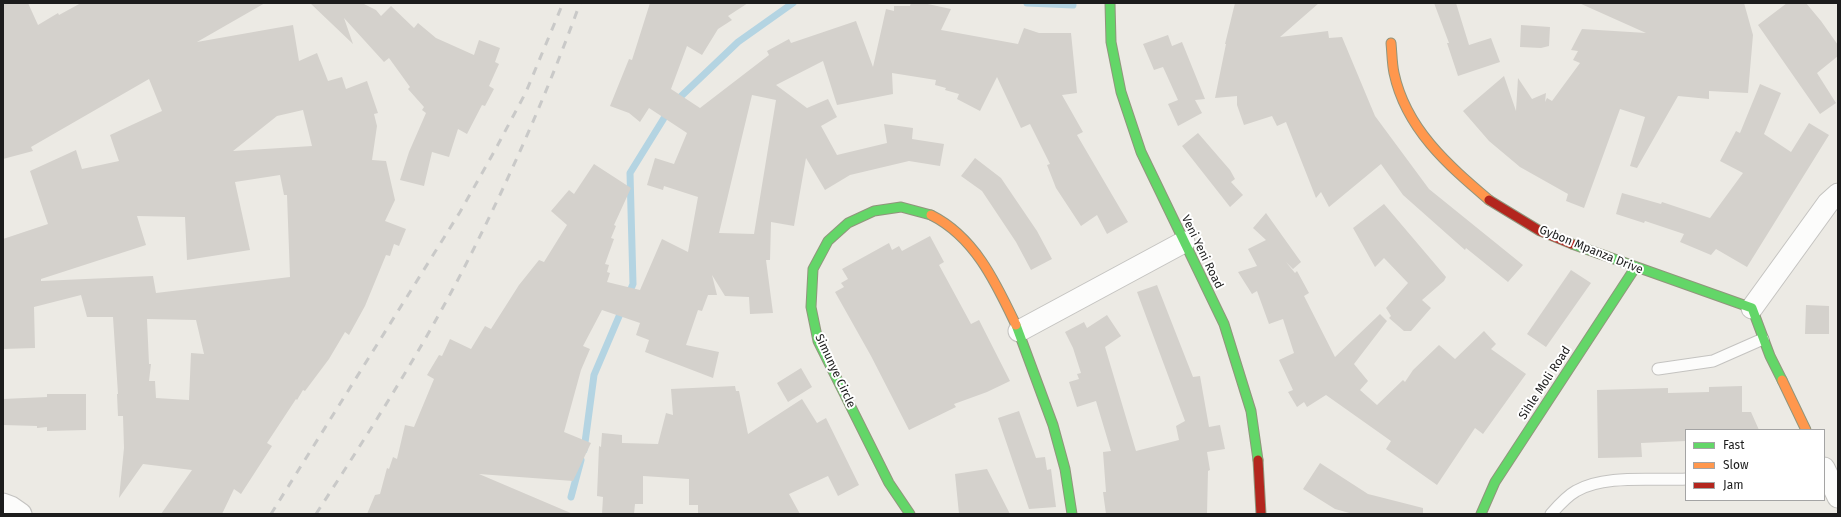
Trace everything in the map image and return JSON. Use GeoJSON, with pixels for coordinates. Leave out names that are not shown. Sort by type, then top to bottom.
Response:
{"type":"FeatureCollection","features":[{"type":"Feature","properties":{"kind":"street","name":"Veni Yeni Road"},"geometry":{"type":"LineString","coordinates":[[1110,3],[1112,42],[1121,92],[1141,152],[1224,324],[1251,411],[1260,479],[1261,514]]}},
{"type":"Feature","properties":{"kind":"street","name":"Gybon Mpanza Drive"},"geometry":{"type":"LineString","coordinates":[[1391,43],[1394,72],[1402,100],[1415,125],[1449,166],[1491,201],[1540,231],[1586,250],[1752,308]]}},
{"type":"Feature","properties":{"kind":"street"},"geometry":{"type":"LineString","coordinates":[[1806,429],[1770,356],[1752,308],[1828,203],[1838,194]]}},
{"type":"Feature","properties":{"kind":"street","name":"Simunye Circle"},"geometry":{"type":"LineString","coordinates":[[910,514],[889,483],[818,341],[810,307],[813,269],[828,241],[848,223],[874,211],[901,207],[932,215],[953,229],[976,251],[998,286],[1019,331],[1053,425],[1065,469],[1072,514]]}},
{"type":"Feature","properties":{"kind":"street"},"geometry":{"type":"LineString","coordinates":[[1019,331],[1184,242]]}},
{"type":"Feature","properties":{"kind":"street","name":"Sihle Moli Road"},"geometry":{"type":"LineString","coordinates":[[1481,514],[1495,482],[1634,268]]}},
{"type":"Feature","properties":{"kind":"street"},"geometry":{"type":"LineString","coordinates":[[1825,470],[1838,497]]}},
{"type":"Feature","properties":{"kind":"street"},"geometry":{"type":"LineString","coordinates":[[3,504],[11,507],[21,514]]}},
{"type":"Feature","properties":{"kind":"lane"},"geometry":{"type":"LineString","coordinates":[[1658,369],[1713,361],[1763,339]]}},
{"type":"Feature","properties":{"kind":"lane"},"geometry":{"type":"LineString","coordinates":[[1551,514],[1576,491],[1595,483],[1615,480],[1685,479]]}},
{"type":"Feature","properties":{"kind":"building"},"geometry":{"type":"Polygon","coordinates":[[[3,3],[28,3],[38,25],[58,13],[59,15],[81,3],[265,3],[197,42],[293,25],[299,61],[317,53],[328,81],[342,77],[346,89],[367,81],[378,113],[374,114],[377,126],[372,160],[386,161],[395,200],[385,221],[406,229],[399,246],[394,244],[390,256],[386,255],[365,306],[349,335],[345,332],[329,359],[305,391],[303,390],[297,400],[296,399],[267,443],[272,446],[241,494],[234,489],[222,514],[161,514],[192,470],[143,464],[119,498],[124,448],[123,416],[118,416],[113,317],[87,317],[81,295],[34,307],[35,348],[3,349],[3,239],[48,224],[30,171],[76,150],[82,169],[119,161],[110,135],[162,111],[149,79],[31,147],[33,151],[3,159],[3,3]],[[303,110],[277,116],[233,151],[312,146],[303,110]],[[280,175],[235,182],[250,250],[187,260],[185,217],[137,216],[146,245],[41,279],[41,281],[153,276],[156,293],[290,277],[287,195],[284,195],[280,175]],[[147,319],[149,364],[151,364],[149,381],[155,381],[156,398],[189,400],[191,353],[204,354],[196,320],[147,319]]]}},
{"type":"Feature","properties":{"kind":"building"},"geometry":{"type":"Polygon","coordinates":[[[310,3],[362,3],[376,10],[381,16],[391,6],[414,28],[418,23],[436,38],[474,55],[479,40],[500,48],[495,62],[499,64],[489,86],[494,89],[485,106],[482,105],[467,134],[458,129],[449,157],[432,152],[424,186],[400,180],[409,152],[426,113],[422,110],[424,107],[408,89],[410,87],[389,58],[384,62],[344,18],[353,44],[310,3]]]}},
{"type":"Feature","properties":{"kind":"building"},"geometry":{"type":"Polygon","coordinates":[[[650,3],[748,3],[728,16],[732,20],[718,29],[702,55],[687,46],[671,89],[700,108],[769,55],[767,51],[789,39],[791,43],[856,21],[873,67],[886,9],[894,11],[894,6],[910,6],[911,3],[923,3],[951,9],[941,30],[1018,44],[1024,28],[1039,33],[1071,33],[1077,93],[1062,95],[1083,132],[1077,135],[1128,222],[1107,234],[1097,215],[1081,226],[1056,188],[1047,165],[1050,164],[1030,124],[1021,128],[997,77],[980,111],[957,99],[959,94],[935,85],[936,80],[892,73],[893,94],[837,105],[823,61],[776,85],[807,108],[828,99],[837,117],[821,126],[837,155],[887,143],[884,124],[913,128],[912,139],[944,144],[940,166],[909,161],[850,175],[825,190],[806,158],[794,226],[771,222],[770,260],[766,260],[773,313],[750,314],[749,297],[725,296],[712,275],[717,295],[708,295],[702,311],[698,310],[686,345],[719,352],[713,378],[645,352],[649,340],[636,335],[640,323],[602,310],[583,346],[590,349],[581,370],[564,432],[591,443],[573,481],[479,474],[573,514],[367,514],[375,495],[380,494],[387,468],[389,469],[393,457],[397,459],[405,425],[414,427],[434,379],[427,375],[439,355],[442,356],[450,339],[471,349],[485,326],[491,329],[519,285],[539,260],[544,262],[567,225],[551,211],[569,190],[574,194],[594,164],[631,188],[614,225],[616,226],[611,238],[614,239],[605,264],[609,265],[607,272],[610,273],[607,282],[640,290],[662,239],[688,252],[698,197],[664,186],[663,190],[647,185],[655,158],[674,164],[687,133],[649,108],[640,122],[629,113],[610,106],[629,59],[632,60],[650,3]],[[752,95],[719,233],[754,234],[776,100],[752,95]]]}},
{"type":"Feature","properties":{"kind":"building"},"geometry":{"type":"Polygon","coordinates":[[[1235,3],[1319,3],[1280,37],[1328,31],[1329,38],[1342,37],[1375,116],[1429,189],[1523,265],[1508,282],[1466,248],[1465,250],[1403,195],[1381,164],[1329,207],[1321,192],[1316,198],[1286,122],[1277,126],[1272,116],[1244,125],[1237,105],[1237,96],[1215,98],[1225,44],[1235,3]]]}},
{"type":"Feature","properties":{"kind":"building"},"geometry":{"type":"Polygon","coordinates":[[[1434,3],[1456,3],[1469,45],[1491,38],[1500,62],[1458,76],[1447,43],[1449,43],[1434,3]]]}},
{"type":"Feature","properties":{"kind":"building"},"geometry":{"type":"Polygon","coordinates":[[[1579,3],[1744,3],[1753,35],[1748,93],[1709,91],[1709,99],[1678,96],[1637,168],[1630,166],[1645,117],[1620,109],[1584,208],[1566,201],[1568,194],[1520,167],[1489,141],[1463,111],[1504,76],[1516,111],[1518,78],[1532,99],[1546,93],[1545,102],[1547,98],[1552,101],[1580,63],[1573,60],[1578,51],[1571,50],[1582,29],[1646,33],[1579,3]]]}},
{"type":"Feature","properties":{"kind":"building"},"geometry":{"type":"Polygon","coordinates":[[[1787,3],[1806,3],[1838,45],[1838,56],[1817,73],[1836,103],[1820,114],[1758,25],[1787,3]]]}},
{"type":"Feature","properties":{"kind":"building"},"geometry":{"type":"Polygon","coordinates":[[[1521,25],[1550,27],[1549,46],[1541,48],[1520,47],[1521,25]]]}},
{"type":"Feature","properties":{"kind":"building"},"geometry":{"type":"Polygon","coordinates":[[[1168,35],[1172,46],[1182,42],[1205,99],[1195,100],[1202,113],[1178,126],[1168,104],[1178,100],[1163,67],[1154,70],[1143,44],[1168,35]]]}},
{"type":"Feature","properties":{"kind":"building"},"geometry":{"type":"Polygon","coordinates":[[[1760,84],[1781,93],[1764,134],[1791,152],[1809,123],[1829,135],[1747,267],[1716,249],[1711,255],[1680,242],[1684,234],[1645,221],[1644,223],[1616,214],[1622,193],[1661,204],[1662,202],[1710,218],[1743,173],[1720,161],[1736,131],[1740,133],[1760,84]]]}},
{"type":"Feature","properties":{"kind":"building"},"geometry":{"type":"Polygon","coordinates":[[[1198,133],[1230,170],[1235,179],[1231,182],[1243,195],[1230,207],[1182,146],[1198,133]]]}},
{"type":"Feature","properties":{"kind":"building"},"geometry":{"type":"Polygon","coordinates":[[[975,158],[1001,178],[1037,231],[1052,259],[1031,270],[1016,242],[982,191],[961,176],[975,158]]]}},
{"type":"Feature","properties":{"kind":"building"},"geometry":{"type":"Polygon","coordinates":[[[1384,204],[1446,277],[1444,281],[1422,300],[1431,308],[1411,331],[1404,331],[1389,318],[1391,316],[1386,308],[1408,283],[1384,258],[1375,267],[1353,228],[1384,204]]]}},
{"type":"Feature","properties":{"kind":"building"},"geometry":{"type":"Polygon","coordinates":[[[1266,213],[1301,262],[1293,269],[1286,262],[1295,273],[1297,271],[1309,293],[1304,296],[1335,357],[1380,314],[1387,321],[1354,364],[1368,381],[1360,390],[1377,405],[1403,380],[1405,382],[1413,370],[1439,345],[1455,359],[1484,331],[1496,344],[1491,349],[1526,374],[1483,434],[1475,428],[1437,485],[1386,449],[1391,441],[1326,395],[1307,407],[1304,402],[1297,407],[1288,392],[1293,390],[1279,360],[1294,353],[1283,319],[1269,324],[1257,291],[1252,294],[1238,272],[1257,266],[1248,249],[1266,240],[1253,228],[1266,213]]]}},
{"type":"Feature","properties":{"kind":"building"},"geometry":{"type":"Polygon","coordinates":[[[930,236],[944,262],[939,265],[971,324],[979,320],[1010,381],[987,392],[954,404],[956,407],[909,430],[871,356],[835,292],[844,287],[841,283],[848,279],[842,269],[889,243],[892,250],[899,246],[902,251],[930,236]]]}},
{"type":"Feature","properties":{"kind":"building"},"geometry":{"type":"Polygon","coordinates":[[[1571,270],[1591,283],[1546,347],[1527,334],[1571,270]]]}},
{"type":"Feature","properties":{"kind":"building"},"geometry":{"type":"Polygon","coordinates":[[[1157,285],[1193,377],[1200,376],[1209,427],[1220,425],[1225,449],[1207,452],[1210,470],[1208,471],[1207,514],[1106,514],[1103,492],[1106,492],[1103,452],[1111,451],[1096,401],[1077,407],[1069,382],[1079,379],[1077,374],[1081,373],[1073,348],[1065,332],[1084,322],[1087,328],[1107,315],[1121,336],[1105,347],[1136,451],[1179,440],[1176,426],[1185,421],[1137,292],[1157,285]]]}},
{"type":"Feature","properties":{"kind":"building"},"geometry":{"type":"Polygon","coordinates":[[[1806,305],[1829,306],[1829,334],[1805,334],[1806,305]]]}},
{"type":"Feature","properties":{"kind":"building"},"geometry":{"type":"Polygon","coordinates":[[[801,368],[812,387],[788,402],[777,383],[801,368]]]}},
{"type":"Feature","properties":{"kind":"building"},"geometry":{"type":"Polygon","coordinates":[[[735,386],[736,391],[739,391],[748,434],[802,399],[817,423],[826,418],[859,485],[838,496],[828,476],[789,494],[800,514],[698,514],[698,505],[689,505],[689,479],[643,476],[643,504],[635,504],[634,514],[602,514],[603,497],[597,496],[599,446],[601,447],[602,433],[622,435],[622,443],[658,444],[666,413],[673,415],[671,389],[735,386]]]}},
{"type":"Feature","properties":{"kind":"building"},"geometry":{"type":"Polygon","coordinates":[[[1742,386],[1742,412],[1751,412],[1759,429],[1685,429],[1685,441],[1641,443],[1642,457],[1598,458],[1597,390],[1668,388],[1668,393],[1709,392],[1709,387],[1742,386]]]}},
{"type":"Feature","properties":{"kind":"building"},"geometry":{"type":"Polygon","coordinates":[[[47,394],[86,394],[86,430],[47,431],[47,427],[37,428],[37,426],[3,425],[3,399],[47,397],[47,394]]]}},
{"type":"Feature","properties":{"kind":"building"},"geometry":{"type":"Polygon","coordinates":[[[1019,411],[1036,458],[1045,457],[1047,470],[1051,469],[1056,507],[1029,509],[998,418],[1019,411]]]}},
{"type":"Feature","properties":{"kind":"building"},"geometry":{"type":"Polygon","coordinates":[[[1320,463],[1368,494],[1423,508],[1423,514],[1353,514],[1335,509],[1303,489],[1320,463]]]}},
{"type":"Feature","properties":{"kind":"building"},"geometry":{"type":"Polygon","coordinates":[[[987,469],[1010,514],[959,514],[955,474],[987,469]]]}},
{"type":"Feature","properties":{"kind":"waterway"},"geometry":{"type":"LineString","coordinates":[[675,102],[738,42],[793,3]]}},
{"type":"Feature","properties":{"kind":"waterway"},"geometry":{"type":"LineString","coordinates":[[1027,3],[1073,5]]}},
{"type":"Feature","properties":{"kind":"waterway"},"geometry":{"type":"LineString","coordinates":[[628,296],[633,284],[630,173],[669,110]]}},
{"type":"Feature","properties":{"kind":"waterway"},"geometry":{"type":"LineString","coordinates":[[584,450],[594,375],[623,307]]}},
{"type":"Feature","properties":{"kind":"waterway"},"geometry":{"type":"LineString","coordinates":[[571,497],[581,460]]}},
{"type":"Feature","properties":{"kind":"railway"},"geometry":{"type":"LineString","coordinates":[[271,514],[460,212],[526,92],[563,3]]}},
{"type":"Feature","properties":{"kind":"railway"},"geometry":{"type":"LineString","coordinates":[[316,514],[412,362],[464,268],[526,137],[554,71],[580,3]]}},
{"type":"Feature","properties":{"kind":"traffic: fast"},"geometry":{"type":"LineString","coordinates":[[1110,3],[1111,42],[1121,92],[1141,152],[1224,324],[1251,411],[1258,460]]}},
{"type":"Feature","properties":{"kind":"traffic: fast"},"geometry":{"type":"LineString","coordinates":[[910,514],[889,483],[818,341],[811,307],[813,269],[828,241],[848,223],[874,211],[901,207],[931,215]]}},
{"type":"Feature","properties":{"kind":"traffic: fast"},"geometry":{"type":"LineString","coordinates":[[1572,244],[1752,308],[1770,356],[1782,380]]}},
{"type":"Feature","properties":{"kind":"traffic: fast"},"geometry":{"type":"LineString","coordinates":[[1481,514],[1495,482],[1635,268]]}},
{"type":"Feature","properties":{"kind":"traffic: fast"},"geometry":{"type":"LineString","coordinates":[[1016,325],[1053,425],[1065,469],[1072,514]]}},
{"type":"Feature","properties":{"kind":"traffic: slow"},"geometry":{"type":"LineString","coordinates":[[1391,43],[1393,70],[1408,112],[1419,129],[1444,159],[1489,200]]}},
{"type":"Feature","properties":{"kind":"traffic: slow"},"geometry":{"type":"LineString","coordinates":[[931,215],[946,224],[972,248],[992,278],[1016,325]]}},
{"type":"Feature","properties":{"kind":"traffic: slow"},"geometry":{"type":"LineString","coordinates":[[1782,380],[1806,429]]}},
{"type":"Feature","properties":{"kind":"traffic: jam"},"geometry":{"type":"LineString","coordinates":[[1489,200],[1540,231],[1572,244]]}},
{"type":"Feature","properties":{"kind":"traffic: jam"},"geometry":{"type":"LineString","coordinates":[[1258,460],[1261,514]]}}]}
